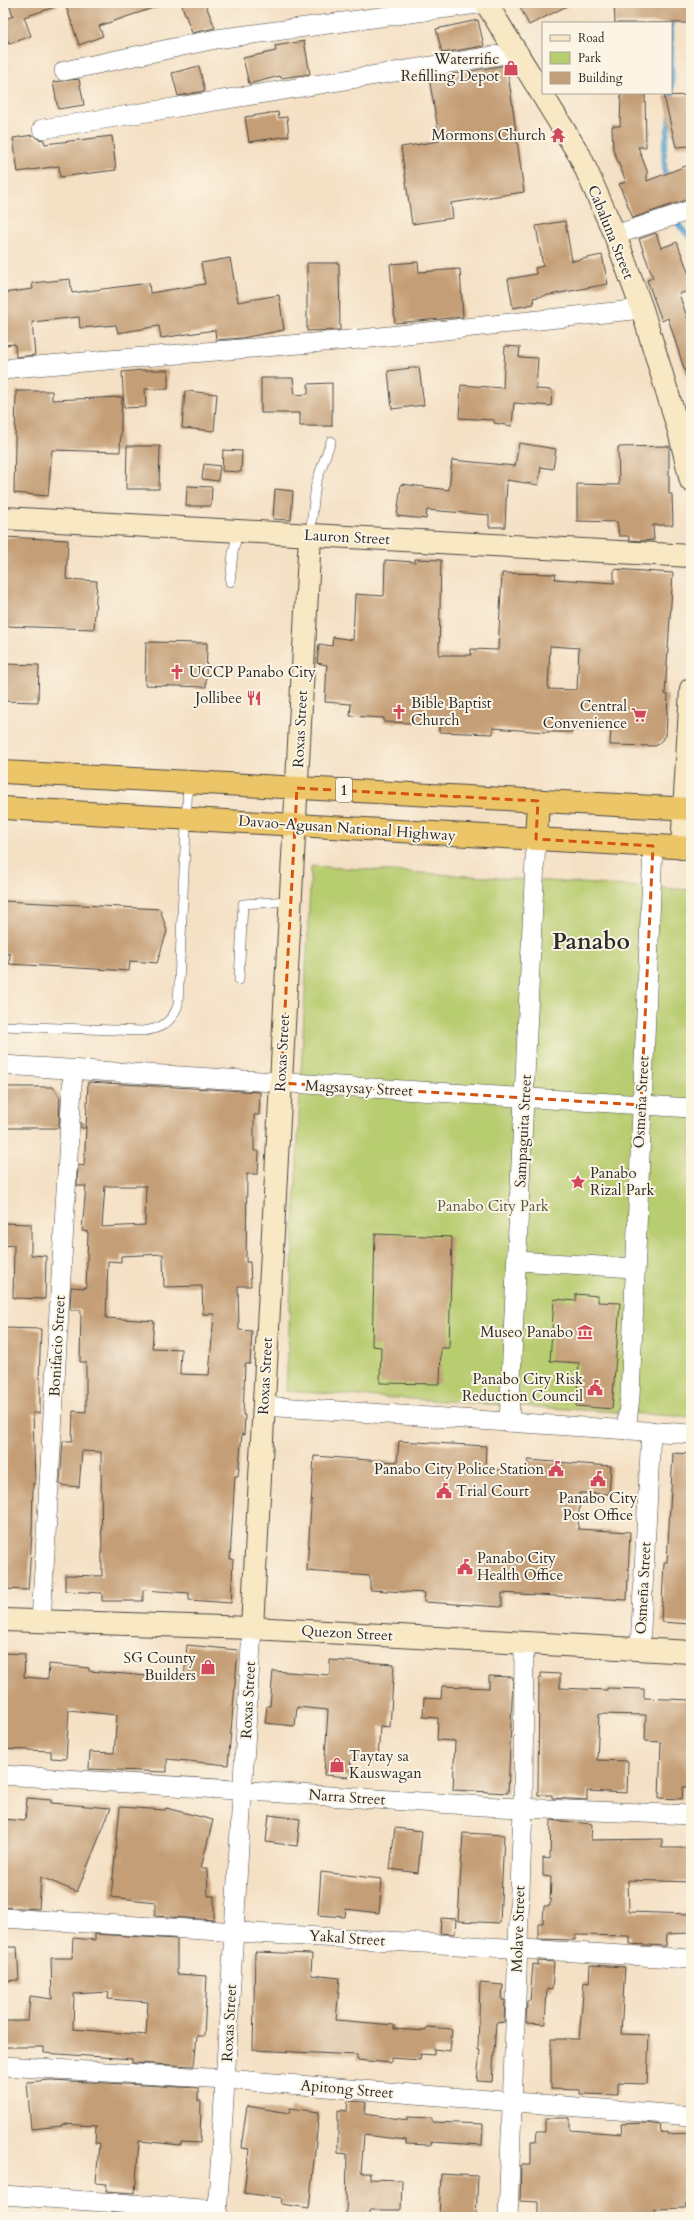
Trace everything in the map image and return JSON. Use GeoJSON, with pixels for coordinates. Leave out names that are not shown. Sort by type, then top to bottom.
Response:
{"type":"FeatureCollection","features":[{"type":"Feature","properties":{"kind":"highway","name":"1"},"geometry":{"type":"LineString","coordinates":[[3,772],[688,809]]}},
{"type":"Feature","properties":{"kind":"highway"},"geometry":{"type":"LineString","coordinates":[[536,839],[538,801]]}},
{"type":"Feature","properties":{"kind":"highway","name":"Davao-Agusan National Highway"},"geometry":{"type":"LineString","coordinates":[[3,808],[687,848]]}},
{"type":"Feature","properties":{"kind":"street","name":"Cabaluna Street"},"geometry":{"type":"LineString","coordinates":[[485,3],[518,52],[542,92]]}},
{"type":"Feature","properties":{"kind":"street"},"geometry":{"type":"LineString","coordinates":[[64,71],[216,39],[485,3]]}},
{"type":"Feature","properties":{"kind":"street"},"geometry":{"type":"LineString","coordinates":[[42,129],[518,52]]}},
{"type":"Feature","properties":{"kind":"street","name":"Cabaluna Street"},"geometry":{"type":"LineString","coordinates":[[543,94],[580,156],[615,235],[685,431],[691,481]]}},
{"type":"Feature","properties":{"kind":"street"},"geometry":{"type":"LineString","coordinates":[[615,235],[691,210]]}},
{"type":"Feature","properties":{"kind":"street"},"geometry":{"type":"LineString","coordinates":[[3,371],[12,368],[361,339],[642,309]]}},
{"type":"Feature","properties":{"kind":"street","name":"Lauron Street"},"geometry":{"type":"LineString","coordinates":[[3,518],[691,556]]}},
{"type":"Feature","properties":{"kind":"street","name":"Roxas Street"},"geometry":{"type":"LineString","coordinates":[[217,2214],[252,1628],[310,536]]}},
{"type":"Feature","properties":{"kind":"street"},"geometry":{"type":"LineString","coordinates":[[687,848],[691,689]]}},
{"type":"Feature","properties":{"kind":"street","name":"Sampaguita Street"},"geometry":{"type":"LineString","coordinates":[[509,1422],[536,839]]}},
{"type":"Feature","properties":{"kind":"street","name":"Osmeña Street"},"geometry":{"type":"LineString","coordinates":[[626,1430],[630,1397],[634,1268],[653,846]]}},
{"type":"Feature","properties":{"kind":"street","name":"Magsaysay Street"},"geometry":{"type":"LineString","coordinates":[[3,1065],[691,1108]]}},
{"type":"Feature","properties":{"kind":"street","name":"Bonifacio Street"},"geometry":{"type":"LineString","coordinates":[[41,1621],[73,1070]]}},
{"type":"Feature","properties":{"kind":"street"},"geometry":{"type":"LineString","coordinates":[[517,1261],[634,1268]]}},
{"type":"Feature","properties":{"kind":"street"},"geometry":{"type":"LineString","coordinates":[[264,1406],[691,1434]]}},
{"type":"Feature","properties":{"kind":"street","name":"Osmeña Street"},"geometry":{"type":"LineString","coordinates":[[640,1649],[651,1431]]}},
{"type":"Feature","properties":{"kind":"street","name":"Quezon Street"},"geometry":{"type":"LineString","coordinates":[[3,1620],[252,1628],[691,1652]]}},
{"type":"Feature","properties":{"kind":"street","name":"Molave Street"},"geometry":{"type":"LineString","coordinates":[[508,2217],[511,2102],[523,1808],[524,1642]]}},
{"type":"Feature","properties":{"kind":"street","name":"Narra Street"},"geometry":{"type":"LineString","coordinates":[[3,1775],[523,1808],[691,1815]]}},
{"type":"Feature","properties":{"kind":"street","name":"Yakal Street"},"geometry":{"type":"LineString","coordinates":[[3,1918],[691,1959]]}},
{"type":"Feature","properties":{"kind":"street","name":"Apitong Street"},"geometry":{"type":"LineString","coordinates":[[3,2066],[225,2079],[691,2116]]}},
{"type":"Feature","properties":{"kind":"street"},"geometry":{"type":"LineString","coordinates":[[3,2195],[217,2214]]}},
{"type":"Feature","properties":{"kind":"lane"},"geometry":{"type":"LineString","coordinates":[[310,536],[316,483],[331,441]]}},
{"type":"Feature","properties":{"kind":"lane"},"geometry":{"type":"LineString","coordinates":[[230,582],[233,553],[238,531]]}},
{"type":"Feature","properties":{"kind":"lane"},"geometry":{"type":"LineString","coordinates":[[3,1026],[143,1031],[160,1027],[174,1016],[178,1005],[188,782]]}},
{"type":"Feature","properties":{"kind":"lane"},"geometry":{"type":"LineString","coordinates":[[239,980],[243,904],[290,901]]}},
{"type":"Feature","properties":{"kind":"highlighted area"},"geometry":{"type":"Polygon","coordinates":[[[297,788],[538,801],[536,839],[653,846],[641,1105],[281,1083],[297,788]]]}},
{"type":"Feature","properties":{"kind":"green space","name":"Panabo City Park"},"geometry":{"type":"Polygon","coordinates":[[[311,866],[691,890],[691,1417],[286,1391],[311,866]]]}},
{"type":"Feature","properties":{"kind":"building"},"geometry":{"type":"Polygon","coordinates":[[[9,3],[57,3],[58,6],[24,17],[31,36],[9,44],[3,28],[3,20],[13,16],[9,3]]]}},
{"type":"Feature","properties":{"kind":"building"},"geometry":{"type":"Polygon","coordinates":[[[75,3],[159,3],[159,6],[99,26],[103,36],[79,45],[66,6],[75,3]]]}},
{"type":"Feature","properties":{"kind":"building"},"geometry":{"type":"Polygon","coordinates":[[[181,3],[205,3],[215,28],[192,33],[181,3]]]}},
{"type":"Feature","properties":{"kind":"building"},"geometry":{"type":"Polygon","coordinates":[[[518,3],[573,3],[529,25],[518,3]]]}},
{"type":"Feature","properties":{"kind":"building"},"geometry":{"type":"Polygon","coordinates":[[[614,3],[691,3],[691,23],[615,22],[614,3]]]}},
{"type":"Feature","properties":{"kind":"building"},"geometry":{"type":"Polygon","coordinates":[[[478,20],[484,46],[442,53],[436,29],[478,20]]]}},
{"type":"Feature","properties":{"kind":"building"},"geometry":{"type":"Polygon","coordinates":[[[304,41],[310,74],[281,78],[280,76],[249,84],[243,58],[276,51],[275,46],[304,41]]]}},
{"type":"Feature","properties":{"kind":"building"},"geometry":{"type":"Polygon","coordinates":[[[507,65],[524,192],[451,203],[453,218],[412,224],[401,147],[440,141],[429,78],[507,65]]]}},
{"type":"Feature","properties":{"kind":"building"},"geometry":{"type":"Polygon","coordinates":[[[199,66],[205,91],[178,96],[172,73],[199,66]]]}},
{"type":"Feature","properties":{"kind":"building"},"geometry":{"type":"Polygon","coordinates":[[[79,79],[84,105],[58,109],[53,82],[79,79]]]}},
{"type":"Feature","properties":{"kind":"building"},"geometry":{"type":"Polygon","coordinates":[[[621,94],[645,94],[646,147],[638,147],[647,171],[647,181],[691,164],[691,198],[633,218],[619,184],[626,182],[613,149],[612,126],[620,126],[621,94]]]}},
{"type":"Feature","properties":{"kind":"building"},"geometry":{"type":"Polygon","coordinates":[[[691,95],[691,146],[676,147],[664,96],[691,95]]]}},
{"type":"Feature","properties":{"kind":"building"},"geometry":{"type":"Polygon","coordinates":[[[278,112],[279,118],[287,117],[289,136],[249,142],[245,117],[278,112]]]}},
{"type":"Feature","properties":{"kind":"building"},"geometry":{"type":"Polygon","coordinates":[[[33,135],[38,139],[44,140],[45,144],[112,136],[116,170],[60,177],[59,166],[18,172],[13,138],[33,135]]]}},
{"type":"Feature","properties":{"kind":"building"},"geometry":{"type":"Polygon","coordinates":[[[565,221],[572,261],[602,255],[608,284],[533,298],[534,304],[513,308],[508,279],[536,274],[535,268],[543,266],[536,226],[565,221]]]}},
{"type":"Feature","properties":{"kind":"building"},"geometry":{"type":"Polygon","coordinates":[[[656,233],[661,248],[677,242],[691,280],[691,290],[679,294],[691,328],[691,381],[688,381],[668,318],[662,321],[647,280],[653,278],[639,239],[656,233]]]}},
{"type":"Feature","properties":{"kind":"building"},"geometry":{"type":"Polygon","coordinates":[[[230,258],[238,302],[279,295],[284,330],[242,338],[216,340],[215,330],[161,338],[159,326],[118,333],[116,325],[80,328],[79,317],[32,322],[35,355],[16,357],[15,344],[3,345],[3,293],[33,289],[32,283],[70,279],[72,293],[149,283],[150,293],[205,284],[201,263],[230,258]]]}},
{"type":"Feature","properties":{"kind":"building"},"geometry":{"type":"Polygon","coordinates":[[[418,262],[419,272],[460,269],[463,317],[395,323],[390,264],[418,262]]]}},
{"type":"Feature","properties":{"kind":"building"},"geometry":{"type":"Polygon","coordinates":[[[307,263],[339,263],[340,330],[307,331],[307,263]]]}},
{"type":"Feature","properties":{"kind":"building"},"geometry":{"type":"Polygon","coordinates":[[[505,346],[520,347],[519,357],[538,358],[536,389],[552,390],[551,406],[514,403],[512,426],[494,423],[494,420],[459,418],[461,385],[503,388],[505,346]]]}},
{"type":"Feature","properties":{"kind":"building"},"geometry":{"type":"Polygon","coordinates":[[[419,367],[424,405],[392,409],[388,371],[419,367]]]}},
{"type":"Feature","properties":{"kind":"building"},"geometry":{"type":"Polygon","coordinates":[[[168,370],[168,389],[145,389],[146,407],[124,408],[122,372],[168,370]]]}},
{"type":"Feature","properties":{"kind":"building"},"geometry":{"type":"Polygon","coordinates":[[[261,378],[293,378],[295,395],[308,394],[308,384],[332,383],[332,426],[300,426],[300,413],[261,413],[261,378]]]}},
{"type":"Feature","properties":{"kind":"building"},"geometry":{"type":"Polygon","coordinates":[[[16,391],[52,391],[52,400],[122,397],[120,452],[52,450],[48,496],[14,493],[16,391]]]}},
{"type":"Feature","properties":{"kind":"building"},"geometry":{"type":"Polygon","coordinates":[[[185,391],[217,394],[214,431],[182,428],[185,391]]]}},
{"type":"Feature","properties":{"kind":"building"},"geometry":{"type":"Polygon","coordinates":[[[519,443],[556,449],[553,469],[541,467],[538,485],[507,480],[505,527],[489,527],[489,515],[427,510],[426,519],[397,516],[401,484],[449,490],[452,460],[515,466],[519,443]]]}},
{"type":"Feature","properties":{"kind":"building"},"geometry":{"type":"Polygon","coordinates":[[[127,446],[160,446],[159,489],[126,489],[127,446]]]}},
{"type":"Feature","properties":{"kind":"building"},"geometry":{"type":"Polygon","coordinates":[[[669,446],[669,494],[672,494],[673,525],[653,525],[654,540],[642,541],[629,540],[629,536],[619,536],[617,522],[577,521],[577,484],[619,485],[618,447],[669,446]]]}},
{"type":"Feature","properties":{"kind":"building"},"geometry":{"type":"Polygon","coordinates":[[[223,450],[242,451],[241,472],[222,471],[223,450]]]}},
{"type":"Feature","properties":{"kind":"building"},"geometry":{"type":"Polygon","coordinates":[[[204,464],[220,466],[218,481],[202,479],[204,464]]]}},
{"type":"Feature","properties":{"kind":"building"},"geometry":{"type":"Polygon","coordinates":[[[187,486],[212,487],[211,506],[186,506],[187,486]]]}},
{"type":"Feature","properties":{"kind":"building"},"geometry":{"type":"Polygon","coordinates":[[[275,489],[293,491],[291,520],[273,519],[275,489]]]}},
{"type":"Feature","properties":{"kind":"building"},"geometry":{"type":"Polygon","coordinates":[[[3,537],[68,540],[66,579],[97,581],[94,629],[3,626],[3,537]]]}},
{"type":"Feature","properties":{"kind":"building"},"geometry":{"type":"Polygon","coordinates":[[[415,559],[441,560],[439,655],[471,655],[471,649],[498,650],[502,573],[556,574],[555,579],[614,583],[614,569],[673,573],[665,694],[668,695],[666,736],[656,746],[610,745],[611,729],[573,728],[573,732],[545,732],[493,728],[493,734],[439,732],[439,724],[384,722],[384,718],[350,716],[351,704],[325,702],[327,665],[317,663],[319,644],[332,646],[333,637],[353,640],[355,594],[384,596],[385,560],[415,562],[415,559]],[[550,646],[548,689],[577,690],[579,648],[550,646]]]}},
{"type":"Feature","properties":{"kind":"building"},"geometry":{"type":"Polygon","coordinates":[[[146,642],[207,643],[206,687],[145,685],[146,642]]]}},
{"type":"Feature","properties":{"kind":"building"},"geometry":{"type":"Polygon","coordinates":[[[3,664],[39,665],[38,702],[3,701],[3,664]]]}},
{"type":"Feature","properties":{"kind":"building"},"geometry":{"type":"Polygon","coordinates":[[[3,901],[160,909],[167,931],[157,963],[130,961],[129,971],[9,964],[10,954],[3,953],[3,901]]]}},
{"type":"Feature","properties":{"kind":"building"},"geometry":{"type":"Polygon","coordinates":[[[88,1082],[260,1092],[259,1115],[254,1115],[254,1151],[259,1151],[258,1174],[247,1174],[246,1262],[250,1262],[251,1286],[238,1286],[239,1330],[252,1331],[250,1364],[245,1364],[243,1415],[245,1415],[244,1435],[242,1434],[238,1476],[235,1476],[230,1559],[233,1559],[231,1603],[189,1600],[189,1593],[143,1590],[143,1601],[102,1601],[102,1593],[65,1591],[65,1575],[102,1576],[101,1452],[82,1451],[79,1487],[60,1485],[63,1441],[72,1441],[73,1411],[86,1412],[86,1362],[80,1362],[81,1310],[70,1310],[71,1287],[86,1288],[88,1232],[82,1231],[86,1186],[77,1186],[78,1165],[84,1166],[88,1082]],[[105,1186],[102,1227],[145,1225],[146,1186],[105,1186]],[[163,1254],[121,1256],[121,1262],[108,1261],[106,1318],[154,1321],[152,1348],[181,1349],[180,1374],[209,1375],[214,1314],[203,1314],[202,1286],[164,1287],[163,1254]]]}},
{"type":"Feature","properties":{"kind":"building"},"geometry":{"type":"Polygon","coordinates":[[[3,1087],[53,1087],[60,1097],[59,1128],[3,1128],[3,1087]]]}},
{"type":"Feature","properties":{"kind":"building"},"geometry":{"type":"Polygon","coordinates":[[[81,1122],[86,1128],[81,1128],[81,1122]]]}},
{"type":"Feature","properties":{"kind":"building"},"geometry":{"type":"Polygon","coordinates":[[[3,1223],[31,1224],[31,1255],[46,1256],[45,1299],[13,1298],[14,1245],[3,1246],[3,1223]]]}},
{"type":"Feature","properties":{"kind":"building"},"geometry":{"type":"Polygon","coordinates":[[[375,1234],[452,1237],[449,1348],[441,1348],[440,1384],[380,1383],[381,1347],[372,1346],[375,1234]]]}},
{"type":"Feature","properties":{"kind":"building","name":"Museo Panabo"},"geometry":{"type":"Polygon","coordinates":[[[576,1294],[598,1296],[598,1302],[620,1303],[612,1409],[576,1406],[579,1363],[550,1361],[554,1299],[576,1301],[576,1294]]]}},
{"type":"Feature","properties":{"kind":"building"},"geometry":{"type":"Polygon","coordinates":[[[3,1328],[41,1329],[39,1377],[40,1413],[33,1413],[35,1484],[33,1483],[32,1534],[28,1590],[3,1589],[3,1328]]]}},
{"type":"Feature","properties":{"kind":"building"},"geometry":{"type":"Polygon","coordinates":[[[399,1441],[486,1446],[485,1469],[527,1472],[528,1460],[611,1466],[609,1494],[580,1493],[578,1529],[630,1532],[627,1600],[502,1593],[502,1607],[424,1602],[425,1593],[370,1590],[370,1576],[307,1571],[314,1456],[397,1462],[399,1441]]]}},
{"type":"Feature","properties":{"kind":"building"},"geometry":{"type":"Polygon","coordinates":[[[673,1453],[691,1454],[691,1624],[661,1622],[664,1562],[667,1562],[673,1453]]]}},
{"type":"Feature","properties":{"kind":"building"},"geometry":{"type":"Polygon","coordinates":[[[187,1645],[238,1650],[228,1765],[167,1759],[167,1772],[89,1769],[90,1752],[114,1753],[117,1715],[69,1710],[66,1759],[51,1758],[51,1751],[3,1749],[3,1653],[25,1654],[24,1677],[48,1679],[49,1664],[89,1668],[89,1671],[184,1679],[187,1645]]]}},
{"type":"Feature","properties":{"kind":"building"},"geometry":{"type":"Polygon","coordinates":[[[330,1660],[394,1664],[390,1727],[380,1726],[378,1760],[351,1759],[350,1777],[324,1775],[328,1710],[297,1707],[295,1726],[265,1723],[267,1706],[270,1706],[273,1671],[330,1675],[330,1660]]]}},
{"type":"Feature","properties":{"kind":"building"},"geometry":{"type":"Polygon","coordinates":[[[541,1673],[560,1674],[560,1688],[607,1690],[607,1688],[644,1689],[644,1698],[691,1700],[691,1787],[683,1787],[682,1799],[659,1798],[661,1742],[645,1741],[646,1715],[599,1714],[597,1760],[628,1761],[627,1793],[587,1791],[587,1800],[552,1798],[552,1795],[538,1795],[539,1678],[541,1678],[541,1673]]]}},
{"type":"Feature","properties":{"kind":"building"},"geometry":{"type":"Polygon","coordinates":[[[489,1676],[513,1677],[508,1793],[453,1790],[455,1741],[437,1740],[438,1718],[423,1717],[424,1698],[441,1699],[442,1686],[489,1688],[489,1676]]]}},
{"type":"Feature","properties":{"kind":"building"},"geometry":{"type":"Polygon","coordinates":[[[27,1798],[51,1800],[51,1803],[111,1808],[77,1892],[41,1877],[39,1909],[3,1907],[3,1819],[25,1821],[27,1798]]]}},
{"type":"Feature","properties":{"kind":"building"},"geometry":{"type":"Polygon","coordinates":[[[120,1807],[165,1810],[166,1808],[213,1820],[201,1868],[207,1868],[208,1896],[214,1896],[214,1920],[155,1916],[155,1902],[111,1897],[120,1807]]]}},
{"type":"Feature","properties":{"kind":"building"},"geometry":{"type":"Polygon","coordinates":[[[269,1815],[300,1819],[297,1846],[266,1842],[269,1815]]]}},
{"type":"Feature","properties":{"kind":"building"},"geometry":{"type":"Polygon","coordinates":[[[551,1820],[592,1824],[591,1840],[662,1839],[662,1848],[691,1848],[691,1882],[628,1880],[629,1912],[691,1914],[691,1933],[667,1934],[666,1946],[630,1944],[630,1936],[575,1935],[575,1940],[538,1939],[538,1923],[543,1923],[544,1906],[550,1906],[551,1877],[543,1876],[543,1858],[550,1859],[551,1820]]]}},
{"type":"Feature","properties":{"kind":"building"},"geometry":{"type":"Polygon","coordinates":[[[395,1828],[422,1831],[418,1873],[390,1869],[395,1828]]]}},
{"type":"Feature","properties":{"kind":"building"},"geometry":{"type":"Polygon","coordinates":[[[463,1833],[504,1835],[500,1923],[458,1921],[463,1833]]]}},
{"type":"Feature","properties":{"kind":"building"},"geometry":{"type":"Polygon","coordinates":[[[321,1872],[382,1879],[379,1913],[346,1909],[345,1917],[318,1915],[321,1872]]]}},
{"type":"Feature","properties":{"kind":"building"},"geometry":{"type":"Polygon","coordinates":[[[441,1918],[456,1919],[455,1934],[440,1933],[441,1918]]]}},
{"type":"Feature","properties":{"kind":"building"},"geometry":{"type":"Polygon","coordinates":[[[95,1934],[177,1939],[177,1974],[207,1976],[204,2036],[197,2036],[194,2066],[132,2063],[132,2059],[44,2053],[44,2047],[3,2047],[3,2021],[28,2021],[30,1996],[52,1999],[51,1958],[72,1958],[73,1938],[95,1940],[95,1934]],[[109,1992],[74,1994],[73,2029],[146,2035],[148,2002],[108,1999],[109,1992]]]}},
{"type":"Feature","properties":{"kind":"building"},"geometry":{"type":"Polygon","coordinates":[[[3,1947],[17,1947],[19,1980],[3,1981],[3,1947]]]}},
{"type":"Feature","properties":{"kind":"building"},"geometry":{"type":"Polygon","coordinates":[[[255,1952],[312,1954],[311,1975],[340,1978],[336,2020],[394,2025],[394,2029],[426,2031],[426,2027],[452,2029],[450,2051],[434,2049],[434,2055],[421,2054],[420,2060],[391,2058],[391,2063],[357,2060],[357,2055],[253,2050],[255,1952]]]}},
{"type":"Feature","properties":{"kind":"building"},"geometry":{"type":"Polygon","coordinates":[[[538,1961],[554,1962],[552,1990],[547,1989],[545,2024],[526,2023],[527,2001],[530,2001],[533,1964],[538,1965],[538,1961]]]}},
{"type":"Feature","properties":{"kind":"building"},"geometry":{"type":"Polygon","coordinates":[[[590,1965],[625,1967],[621,2034],[649,2035],[647,2084],[618,2083],[618,2095],[580,2094],[580,2090],[551,2089],[551,2039],[579,2039],[584,1982],[589,1983],[590,1965]]]}},
{"type":"Feature","properties":{"kind":"building"},"geometry":{"type":"Polygon","coordinates":[[[480,1983],[503,1985],[502,2000],[505,2000],[504,2022],[496,2023],[492,2082],[477,2081],[480,2050],[478,2050],[480,1983]]]}},
{"type":"Feature","properties":{"kind":"building"},"geometry":{"type":"Polygon","coordinates":[[[51,2080],[198,2088],[198,2101],[201,2101],[200,2143],[181,2142],[181,2145],[139,2141],[135,2193],[106,2191],[107,2184],[96,2183],[99,2143],[95,2143],[96,2126],[62,2124],[62,2126],[31,2129],[27,2082],[51,2080]]]}},
{"type":"Feature","properties":{"kind":"building"},"geometry":{"type":"Polygon","coordinates":[[[348,2101],[366,2102],[365,2114],[407,2120],[407,2117],[432,2118],[432,2122],[483,2124],[482,2145],[431,2142],[431,2145],[406,2144],[406,2140],[364,2135],[361,2173],[370,2173],[370,2179],[402,2180],[401,2210],[369,2210],[369,2217],[346,2217],[347,2154],[338,2153],[338,2110],[347,2111],[348,2101]]]}},
{"type":"Feature","properties":{"kind":"building"},"geometry":{"type":"Polygon","coordinates":[[[247,2106],[289,2113],[290,2108],[319,2112],[309,2208],[281,2204],[282,2198],[244,2193],[249,2149],[241,2148],[247,2106]]]}},
{"type":"Feature","properties":{"kind":"building"},"geometry":{"type":"Polygon","coordinates":[[[545,2118],[570,2118],[570,2130],[622,2134],[621,2124],[646,2123],[660,2125],[661,2133],[691,2133],[691,2204],[686,2204],[686,2208],[654,2209],[655,2217],[538,2217],[538,2202],[520,2201],[521,2165],[531,2165],[531,2141],[536,2141],[537,2132],[545,2132],[545,2118]]]}},
{"type":"Feature","properties":{"kind":"building"},"geometry":{"type":"Polygon","coordinates":[[[441,2174],[478,2176],[476,2217],[439,2217],[441,2174]]]}},
{"type":"Feature","properties":{"kind":"building"},"geometry":{"type":"Polygon","coordinates":[[[105,2213],[133,2215],[133,2217],[104,2217],[105,2213]]]}},
{"type":"Feature","properties":{"kind":"waterway"},"geometry":{"type":"LineString","coordinates":[[671,3],[671,22]]}},
{"type":"Feature","properties":{"kind":"waterway"},"geometry":{"type":"LineString","coordinates":[[672,94],[672,103]]}},
{"type":"Feature","properties":{"kind":"waterway"},"geometry":{"type":"LineString","coordinates":[[665,182],[664,150],[671,113]]}},
{"type":"Feature","properties":{"kind":"waterway"},"geometry":{"type":"LineString","coordinates":[[678,224],[691,239]]}},
{"type":"Feature","properties":{"kind":"place","name":"Waterrific Refilling Depot"},"geometry":{"type":"Point","coordinates":[511,68]}},
{"type":"Feature","properties":{"kind":"place","name":"Mormons Church"},"geometry":{"type":"Point","coordinates":[558,135]}},
{"type":"Feature","properties":{"kind":"place","name":"UCCP Panabo City"},"geometry":{"type":"Point","coordinates":[177,672]}},
{"type":"Feature","properties":{"kind":"place","name":"Jollibee"},"geometry":{"type":"Point","coordinates":[254,698]}},
{"type":"Feature","properties":{"kind":"place","name":"Bible Baptist Church"},"geometry":{"type":"Point","coordinates":[399,712]}},
{"type":"Feature","properties":{"kind":"place","name":"Central Convenience"},"geometry":{"type":"Point","coordinates":[639,715]}},
{"type":"Feature","properties":{"kind":"place","name":"Panabo Rizal Park"},"geometry":{"type":"Point","coordinates":[578,1182]}},
{"type":"Feature","properties":{"kind":"place","name":"Museo Panabo"},"geometry":{"type":"Point","coordinates":[585,1332]}},
{"type":"Feature","properties":{"kind":"place","name":"Panabo City Risk Reduction Council"},"geometry":{"type":"Point","coordinates":[595,1388]}},
{"type":"Feature","properties":{"kind":"place","name":"Panabo City Police Station"},"geometry":{"type":"Point","coordinates":[556,1469]}},
{"type":"Feature","properties":{"kind":"place","name":"Panabo City Post Office"},"geometry":{"type":"Point","coordinates":[598,1479]}},
{"type":"Feature","properties":{"kind":"place","name":"Trial Court"},"geometry":{"type":"Point","coordinates":[444,1491]}},
{"type":"Feature","properties":{"kind":"place","name":"Panabo City Health Office"},"geometry":{"type":"Point","coordinates":[465,1567]}},
{"type":"Feature","properties":{"kind":"place","name":"SG County Builders"},"geometry":{"type":"Point","coordinates":[208,1667]}},
{"type":"Feature","properties":{"kind":"place","name":"Taytay sa Kauswagan"},"geometry":{"type":"Point","coordinates":[337,1765]}},
{"type":"Feature","properties":{"kind":"district","name":"Panabo"},"geometry":{"type":"Point","coordinates":[591,941]}}]}
